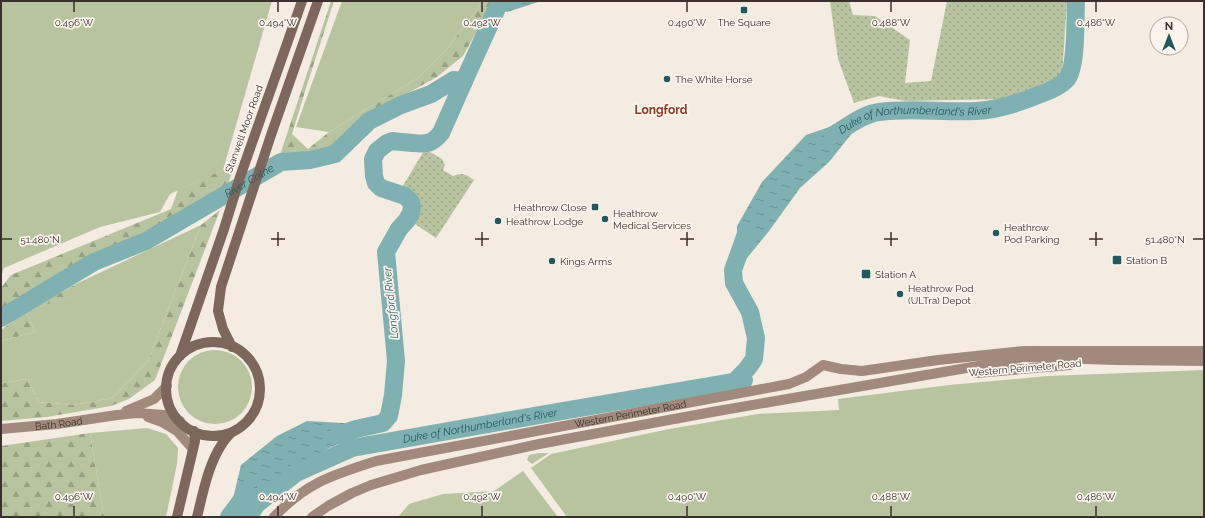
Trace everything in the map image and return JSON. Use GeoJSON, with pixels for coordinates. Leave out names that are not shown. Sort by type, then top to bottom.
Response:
{"type":"FeatureCollection","features":[{"type":"Feature","properties":{"kind":"main road","name":"Stanwell Moor Road"},"geometry":{"type":"LineString","coordinates":[[180,356],[224,229],[229,209],[302,1]]}},
{"type":"Feature","properties":{"kind":"main road"},"geometry":{"type":"LineString","coordinates":[[232,347],[223,329],[218,311],[221,287],[318,1]]}},
{"type":"Feature","properties":{"kind":"main road"},"geometry":{"type":"LineString","coordinates":[[211,342],[232,347],[241,352],[254,363],[259,376],[259,399],[252,414],[239,428],[232,432],[220,435],[211,435],[194,431],[180,421],[171,409],[167,398],[169,374],[180,356],[189,348],[200,343],[211,342]]}},
{"type":"Feature","properties":{"kind":"main road"},"geometry":{"type":"LineString","coordinates":[[177,517],[195,441],[194,431]]}},
{"type":"Feature","properties":{"kind":"main road"},"geometry":{"type":"LineString","coordinates":[[197,517],[216,454],[232,432]]}},
{"type":"Feature","properties":{"kind":"street","name":"Western Perimeter Road"},"geometry":{"type":"LineString","coordinates":[[312,517],[328,506],[352,493],[371,485],[420,470],[598,433],[833,390],[1007,362],[1047,350]]}},
{"type":"Feature","properties":{"kind":"street","name":"Western Perimeter Road"},"geometry":{"type":"LineString","coordinates":[[274,517],[296,495],[321,480],[376,461],[789,384],[806,377],[823,365],[841,369],[862,371],[938,360],[1024,351],[1204,351]]}},
{"type":"Feature","properties":{"kind":"street","name":"Western Perimeter Road"},"geometry":{"type":"LineString","coordinates":[[999,354],[1023,357],[1204,361]]}},
{"type":"Feature","properties":{"kind":"street","name":"Western Perimeter Road"},"geometry":{"type":"LineString","coordinates":[[934,374],[986,372],[1116,360]]}},
{"type":"Feature","properties":{"kind":"street","name":"Bath Road"},"geometry":{"type":"LineString","coordinates":[[117,415],[154,399],[167,386]]}},
{"type":"Feature","properties":{"kind":"street","name":"Bath Road"},"geometry":{"type":"LineString","coordinates":[[1,429],[58,424],[137,413],[164,415],[180,421]]}},
{"type":"Feature","properties":{"kind":"street"},"geometry":{"type":"LineString","coordinates":[[137,413],[162,422],[177,430],[193,449]]}},
{"type":"Feature","properties":{"kind":"green space"},"geometry":{"type":"Polygon","coordinates":[[[1,1],[272,1],[223,170],[170,194],[160,212],[100,227],[4,268],[1,276],[1,1]]]}},
{"type":"Feature","properties":{"kind":"green space"},"geometry":{"type":"Polygon","coordinates":[[[331,1],[334,1],[292,134],[308,149],[329,132],[419,77],[447,49],[483,1],[494,1],[463,56],[437,77],[352,126],[334,145],[297,157],[279,158],[331,1]]]}},
{"type":"Feature","properties":{"kind":"green space"},"geometry":{"type":"Polygon","coordinates":[[[342,1],[483,1],[447,49],[419,77],[329,132],[296,127],[342,1]]]}},
{"type":"Feature","properties":{"kind":"green space"},"geometry":{"type":"Polygon","coordinates":[[[830,1],[849,1],[853,15],[875,16],[910,40],[905,83],[931,81],[947,1],[1067,1],[1062,76],[1004,99],[905,101],[879,96],[854,103],[838,59],[830,1]]]}},
{"type":"Feature","properties":{"kind":"green space"},"geometry":{"type":"Polygon","coordinates":[[[425,149],[442,159],[445,165],[443,170],[453,176],[464,174],[474,180],[436,238],[412,222],[416,207],[415,202],[410,195],[401,189],[425,149]]]}},
{"type":"Feature","properties":{"kind":"green space"},"geometry":{"type":"Polygon","coordinates":[[[234,168],[223,196],[61,272],[1,309],[1,288],[11,275],[171,209],[178,190],[223,170],[234,168]]]}},
{"type":"Feature","properties":{"kind":"green space"},"geometry":{"type":"Polygon","coordinates":[[[220,210],[155,380],[129,399],[111,406],[47,417],[1,421],[1,383],[28,379],[38,402],[74,405],[112,398],[148,361],[201,225],[220,210]]]}},
{"type":"Feature","properties":{"kind":"green space"},"geometry":{"type":"Polygon","coordinates":[[[201,225],[148,361],[112,398],[74,405],[38,402],[28,379],[1,383],[1,341],[35,332],[26,312],[78,293],[78,283],[201,225]]]}},
{"type":"Feature","properties":{"kind":"green space"},"geometry":{"type":"Polygon","coordinates":[[[78,283],[79,293],[26,312],[78,283]]]}},
{"type":"Feature","properties":{"kind":"green space"},"geometry":{"type":"Polygon","coordinates":[[[26,312],[35,332],[1,341],[1,330],[26,312]]]}},
{"type":"Feature","properties":{"kind":"green space"},"geometry":{"type":"Polygon","coordinates":[[[215,350],[236,356],[246,366],[252,387],[246,408],[236,418],[215,424],[194,418],[184,408],[178,387],[184,366],[194,356],[215,350]]]}},
{"type":"Feature","properties":{"kind":"green space"},"geometry":{"type":"Polygon","coordinates":[[[1204,370],[1204,517],[567,517],[531,468],[551,454],[669,429],[758,414],[839,410],[838,399],[949,385],[1048,376],[1204,370]]]}},
{"type":"Feature","properties":{"kind":"green space"},"geometry":{"type":"Polygon","coordinates":[[[147,428],[166,434],[178,448],[177,464],[166,517],[104,517],[90,433],[147,428]]]}},
{"type":"Feature","properties":{"kind":"green space"},"geometry":{"type":"Polygon","coordinates":[[[90,433],[104,517],[1,517],[1,446],[90,433]]]}},
{"type":"Feature","properties":{"kind":"green space"},"geometry":{"type":"Polygon","coordinates":[[[549,453],[532,464],[527,460],[529,455],[549,453]]]}},
{"type":"Feature","properties":{"kind":"green space"},"geometry":{"type":"Polygon","coordinates":[[[523,471],[558,517],[398,517],[409,504],[443,494],[494,491],[523,471]]]}},
{"type":"Feature","properties":{"kind":"water"},"geometry":{"type":"Polygon","coordinates":[[[495,1],[541,1],[507,12],[492,5],[495,1]]]}},
{"type":"Feature","properties":{"kind":"water"},"geometry":{"type":"Polygon","coordinates":[[[853,119],[857,127],[829,162],[800,188],[769,231],[747,258],[737,255],[737,226],[762,182],[806,135],[853,119]]]}},
{"type":"Feature","properties":{"kind":"water"},"geometry":{"type":"Polygon","coordinates":[[[307,421],[361,424],[363,434],[331,447],[276,478],[238,516],[230,511],[241,465],[277,436],[307,421]]]}},
{"type":"Feature","properties":{"kind":"waterway","name":"River Colne"},"geometry":{"type":"LineString","coordinates":[[1,318],[94,262],[146,241],[281,162],[310,160],[335,154],[369,121],[401,105],[431,94],[454,80],[464,81],[498,6],[503,1]]}},
{"type":"Feature","properties":{"kind":"waterway","name":"Duke of Northumberland's River"},"geometry":{"type":"LineString","coordinates":[[833,135],[861,118],[873,113],[904,110],[976,111],[992,109],[1023,101],[1058,86],[1067,79],[1072,64],[1075,42],[1076,1]]}},
{"type":"Feature","properties":{"kind":"waterway","name":"Longford River"},"geometry":{"type":"LineString","coordinates":[[338,435],[383,423],[389,416],[393,395],[396,361],[386,252],[399,229],[407,220],[411,213],[412,207],[411,202],[405,196],[381,188],[376,183],[373,159],[377,151],[392,141],[421,144],[434,140],[441,133],[464,81]]}},
{"type":"Feature","properties":{"kind":"waterway","name":"Duke of Northumberland's River"},"geometry":{"type":"LineString","coordinates":[[733,383],[747,369],[754,359],[756,338],[750,312],[734,283],[733,270],[746,234]]}},
{"type":"Feature","properties":{"kind":"waterway","name":"Duke of Northumberland's River"},"geometry":{"type":"LineString","coordinates":[[248,517],[257,504],[296,473],[352,448],[744,380]]}},
{"type":"Feature","properties":{"kind":"waterway","name":"Longford River"},"geometry":{"type":"LineString","coordinates":[[229,517],[247,493]]}},
{"type":"Feature","properties":{"kind":"place","name":"The Square"},"geometry":{"type":"Point","coordinates":[744,10]}},
{"type":"Feature","properties":{"kind":"place","name":"The White Horse"},"geometry":{"type":"Point","coordinates":[667,79]}},
{"type":"Feature","properties":{"kind":"place","name":"Heathrow Close"},"geometry":{"type":"Point","coordinates":[595,207]}},
{"type":"Feature","properties":{"kind":"place","name":"Heathrow Medical Services"},"geometry":{"type":"Point","coordinates":[605,219]}},
{"type":"Feature","properties":{"kind":"place","name":"Heathrow Lodge"},"geometry":{"type":"Point","coordinates":[498,221]}},
{"type":"Feature","properties":{"kind":"place","name":"Heathrow Pod Parking"},"geometry":{"type":"Point","coordinates":[996,233]}},
{"type":"Feature","properties":{"kind":"place","name":"Station B"},"geometry":{"type":"Point","coordinates":[1117,260]}},
{"type":"Feature","properties":{"kind":"place","name":"Kings Arms"},"geometry":{"type":"Point","coordinates":[552,261]}},
{"type":"Feature","properties":{"kind":"place","name":"Station A"},"geometry":{"type":"Point","coordinates":[866,274]}},
{"type":"Feature","properties":{"kind":"place","name":"Heathrow Pod (ULTra) Depot"},"geometry":{"type":"Point","coordinates":[900,294]}},
{"type":"Feature","properties":{"kind":"district","name":"Longford"},"geometry":{"type":"Point","coordinates":[661,110]}}]}
